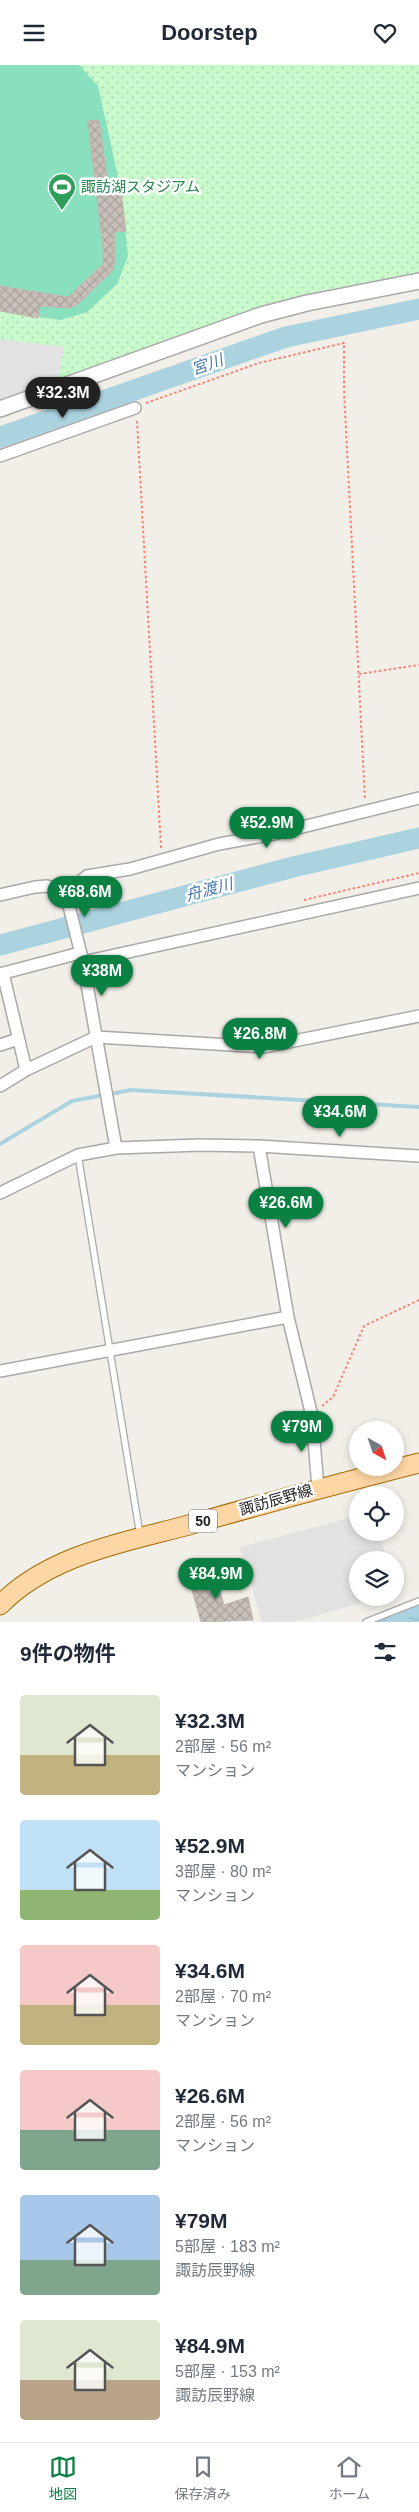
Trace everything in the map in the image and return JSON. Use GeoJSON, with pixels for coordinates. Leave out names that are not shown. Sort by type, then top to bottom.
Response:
{"type":"FeatureCollection","features":[{"type":"Feature","properties":{"kind":"main road","name":"諏訪辰野線"},"geometry":{"type":"LineString","coordinates":[[0,1605],[40,1572],[88,1553],[318,1488],[419,1463]]}},
{"type":"Feature","properties":{"kind":"street"},"geometry":{"type":"LineString","coordinates":[[0,409],[261,315],[307,303],[419,281]]}},
{"type":"Feature","properties":{"kind":"street"},"geometry":{"type":"LineString","coordinates":[[0,455],[135,408]]}},
{"type":"Feature","properties":{"kind":"street"},"geometry":{"type":"LineString","coordinates":[[66,893],[87,876],[130,869],[219,844],[274,834],[365,813],[419,798]]}},
{"type":"Feature","properties":{"kind":"street"},"geometry":{"type":"LineString","coordinates":[[0,895],[47,886],[66,893]]}},
{"type":"Feature","properties":{"kind":"street"},"geometry":{"type":"LineString","coordinates":[[26,1070],[1,973],[80,954],[419,888]]}},
{"type":"Feature","properties":{"kind":"street"},"geometry":{"type":"LineString","coordinates":[[66,893],[80,954],[116,1148]]}},
{"type":"Feature","properties":{"kind":"street"},"geometry":{"type":"LineString","coordinates":[[0,1086],[26,1070],[96,1037],[264,1047],[419,1016]]}},
{"type":"Feature","properties":{"kind":"street"},"geometry":{"type":"LineString","coordinates":[[0,1045],[18,1039]]}},
{"type":"Feature","properties":{"kind":"street"},"geometry":{"type":"LineString","coordinates":[[0,1193],[78,1155],[116,1148],[200,1145],[258,1146],[419,1156]]}},
{"type":"Feature","properties":{"kind":"street"},"geometry":{"type":"LineString","coordinates":[[258,1146],[288,1317],[312,1416],[318,1488]]}},
{"type":"Feature","properties":{"kind":"street"},"geometry":{"type":"LineString","coordinates":[[0,1371],[108,1349],[288,1317]]}},
{"type":"Feature","properties":{"kind":"lane"},"geometry":{"type":"LineString","coordinates":[[78,1155],[140,1538]]}},
{"type":"Feature","properties":{"kind":"lane"},"geometry":{"type":"LineString","coordinates":[[366,1622],[419,1601]]}},
{"type":"Feature","properties":{"kind":"path"},"geometry":{"type":"LineString","coordinates":[[162,860],[140,454],[135,408],[206,380],[259,363],[344,343],[365,813]]}},
{"type":"Feature","properties":{"kind":"path"},"geometry":{"type":"LineString","coordinates":[[359,674],[419,665]]}},
{"type":"Feature","properties":{"kind":"path"},"geometry":{"type":"LineString","coordinates":[[312,1416],[333,1397],[364,1326],[419,1300]]}},
{"type":"Feature","properties":{"kind":"green space"},"geometry":{"type":"Polygon","coordinates":[[[0,65],[419,65],[419,274],[323,290],[249,312],[0,402],[0,65]]]}},
{"type":"Feature","properties":{"kind":"green space","name":"諏訪湖スタジアム"},"geometry":{"type":"Polygon","coordinates":[[[0,65],[79,65],[98,86],[121,191],[128,256],[117,284],[87,312],[60,320],[0,311],[0,65]]]}},
{"type":"Feature","properties":{"kind":"shaded area"},"geometry":{"type":"Polygon","coordinates":[[[0,339],[64,347],[59,378],[46,386],[0,402],[0,339]]]}},
{"type":"Feature","properties":{"kind":"shaded area"},"geometry":{"type":"Polygon","coordinates":[[[349,1518],[349,1541],[381,1541],[384,1551],[349,1551],[350,1606],[295,1622],[262,1622],[240,1547],[349,1518]]]}},
{"type":"Feature","properties":{"kind":"water"},"geometry":{"type":"Polygon","coordinates":[[[419,1603],[419,1622],[374,1622],[419,1603]]]}},
{"type":"Feature","properties":{"kind":"building"},"geometry":{"type":"Polygon","coordinates":[[[99,120],[109,193],[121,191],[126,231],[114,232],[115,260],[113,270],[77,305],[69,308],[40,306],[38,318],[0,311],[0,286],[68,297],[103,264],[103,248],[88,121],[99,120]]]}},
{"type":"Feature","properties":{"kind":"building"},"geometry":{"type":"Polygon","coordinates":[[[213,1568],[224,1605],[248,1597],[253,1620],[201,1622],[188,1576],[213,1568]]]}},
{"type":"Feature","properties":{"kind":"waterway","name":"宮川"},"geometry":{"type":"LineString","coordinates":[[0,437],[286,337],[419,309]]}},
{"type":"Feature","properties":{"kind":"waterway","name":"舟渡川"},"geometry":{"type":"LineString","coordinates":[[0,945],[293,867],[419,838]]}},
{"type":"Feature","properties":{"kind":"waterway"},"geometry":{"type":"LineString","coordinates":[[0,1144],[72,1101],[131,1090],[419,1107]]}},
{"type":"Feature","properties":{"kind":"place","name":"諏訪湖スタジアム"},"geometry":{"type":"Point","coordinates":[62,211]}}]}
